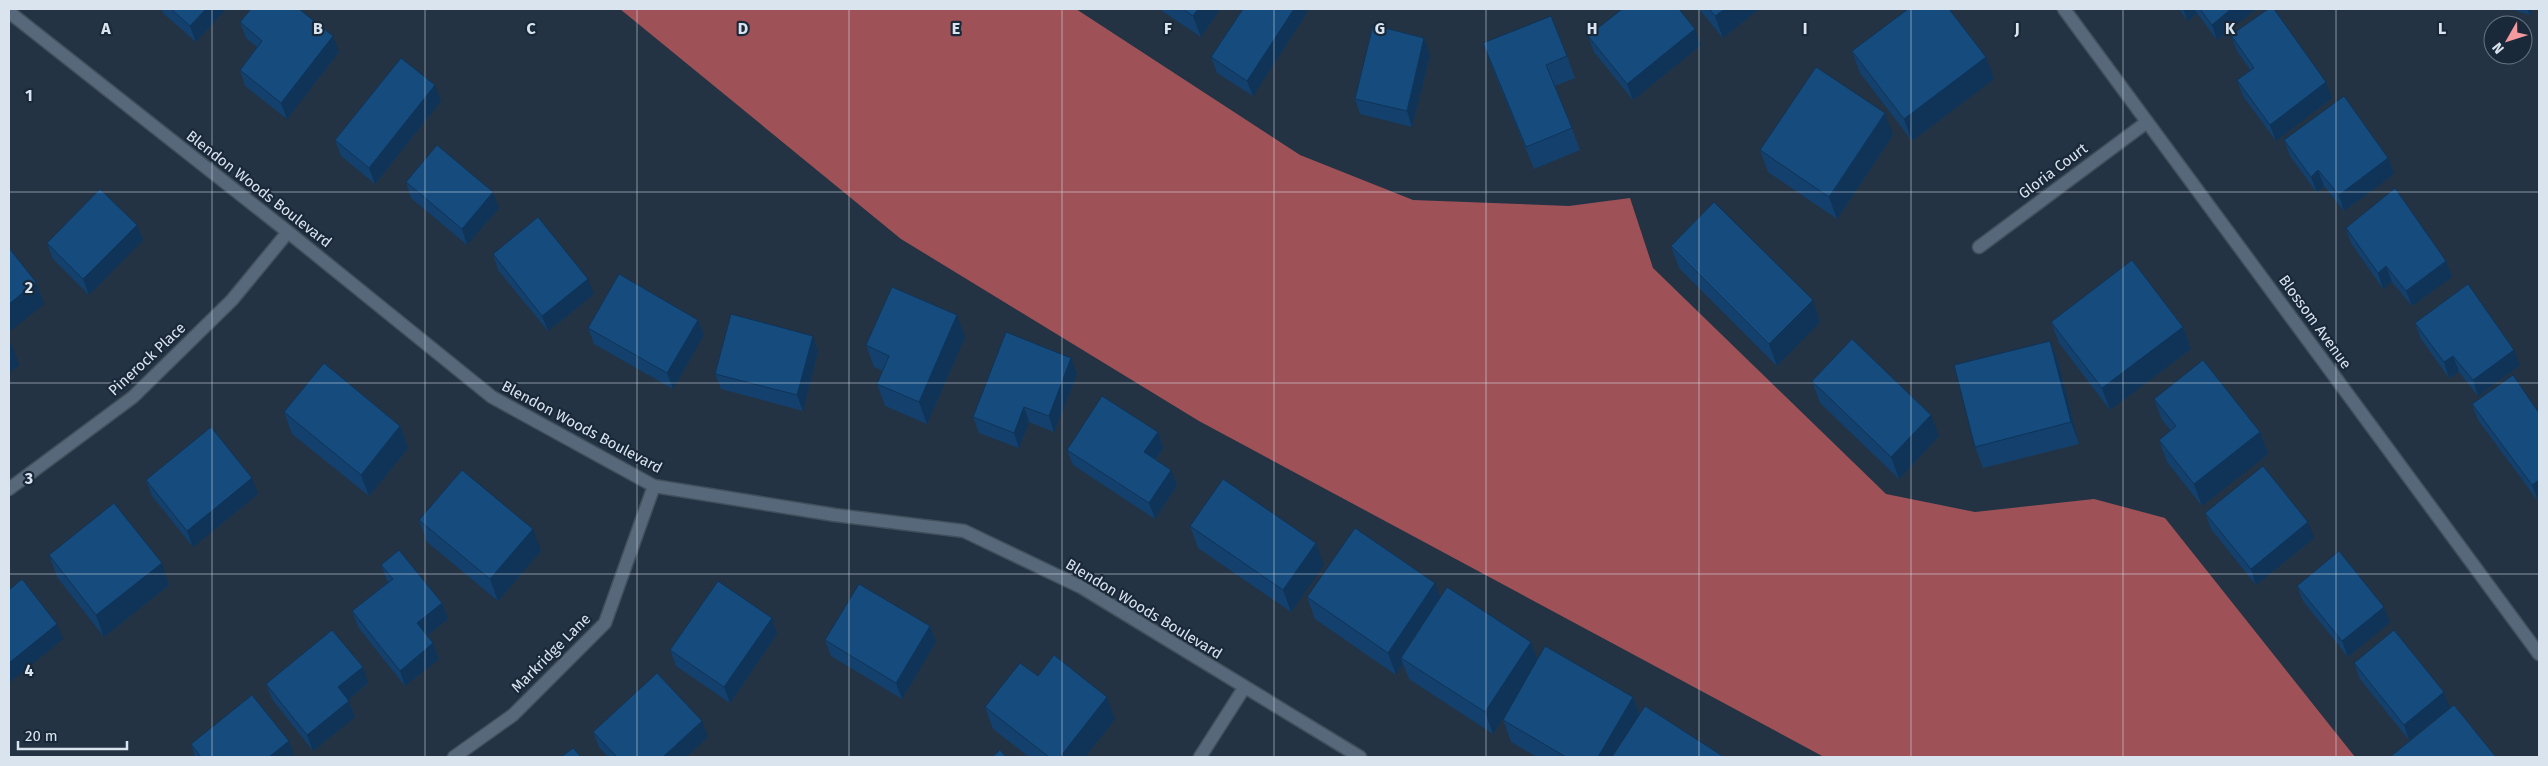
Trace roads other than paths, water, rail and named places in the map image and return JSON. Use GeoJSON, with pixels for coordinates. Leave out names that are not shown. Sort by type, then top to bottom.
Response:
{"type":"FeatureCollection","features":[{"type":"Feature","properties":{"kind":"street","name":"Blossom Avenue"},"geometry":{"type":"LineString","coordinates":[[2064,9],[2539,654]]}},
{"type":"Feature","properties":{"kind":"street","name":"Blendon Woods Boulevard"},"geometry":{"type":"LineString","coordinates":[[9,12],[288,232],[492,397],[654,486],[835,515],[964,531],[1080,587],[1360,757]]}},
{"type":"Feature","properties":{"kind":"street","name":"Gloria Court"},"geometry":{"type":"LineString","coordinates":[[1979,247],[2147,122]]}},
{"type":"Feature","properties":{"kind":"street","name":"Pinerock Place"},"geometry":{"type":"LineString","coordinates":[[9,489],[133,397],[232,300],[288,232]]}},
{"type":"Feature","properties":{"kind":"street","name":"Markridge Lane"},"geometry":{"type":"LineString","coordinates":[[454,757],[513,714],[605,623],[654,486]]}},
{"type":"Feature","properties":{"kind":"street"},"geometry":{"type":"LineString","coordinates":[[1200,757],[1244,688]]}}]}
